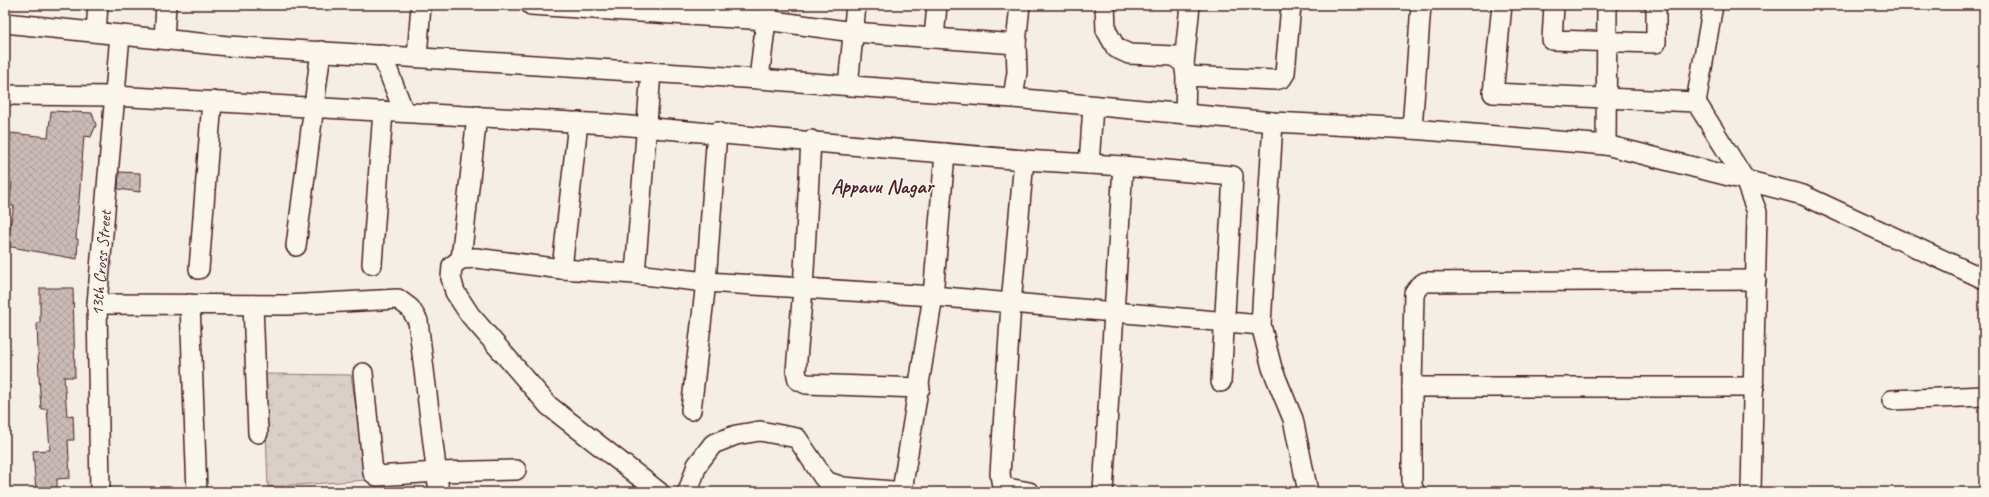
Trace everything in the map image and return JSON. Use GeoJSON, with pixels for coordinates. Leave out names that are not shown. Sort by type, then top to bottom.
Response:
{"type":"FeatureCollection","features":[{"type":"Feature","properties":{"kind":"street"},"geometry":{"type":"LineString","coordinates":[[96,32],[98,5]]}},
{"type":"Feature","properties":{"kind":"street"},"geometry":{"type":"LineString","coordinates":[[164,39],[166,5]]}},
{"type":"Feature","properties":{"kind":"street"},"geometry":{"type":"LineString","coordinates":[[417,57],[421,5]]}},
{"type":"Feature","properties":{"kind":"street"},"geometry":{"type":"LineString","coordinates":[[531,5],[767,12],[853,32],[1016,44]]}},
{"type":"Feature","properties":{"kind":"street"},"geometry":{"type":"LineString","coordinates":[[848,86],[856,5]]}},
{"type":"Feature","properties":{"kind":"street"},"geometry":{"type":"LineString","coordinates":[[934,38],[937,5]]}},
{"type":"Feature","properties":{"kind":"street"},"geometry":{"type":"LineString","coordinates":[[1013,98],[1017,72],[1016,44],[1020,5]]}},
{"type":"Feature","properties":{"kind":"street"},"geometry":{"type":"LineString","coordinates":[[1105,5],[1106,30],[1116,48],[1129,54],[1174,56],[1185,70],[1275,80],[1282,78],[1285,73],[1291,5]]}},
{"type":"Feature","properties":{"kind":"street"},"geometry":{"type":"LineString","coordinates":[[1184,114],[1185,70],[1190,5]]}},
{"type":"Feature","properties":{"kind":"street"},"geometry":{"type":"LineString","coordinates":[[1412,129],[1421,5]]}},
{"type":"Feature","properties":{"kind":"street"},"geometry":{"type":"LineString","coordinates":[[1502,5],[1493,93],[1696,102]]}},
{"type":"Feature","properties":{"kind":"street"},"geometry":{"type":"LineString","coordinates":[[1554,5],[1552,40],[1656,44],[1656,5]]}},
{"type":"Feature","properties":{"kind":"street"},"geometry":{"type":"LineString","coordinates":[[1606,145],[1605,98],[1608,43],[1607,5]]}},
{"type":"Feature","properties":{"kind":"street"},"geometry":{"type":"LineString","coordinates":[[1713,5],[1696,102],[1744,180],[1757,212],[1752,492]]}},
{"type":"Feature","properties":{"kind":"street"},"geometry":{"type":"LineString","coordinates":[[759,79],[767,12]]}},
{"type":"Feature","properties":{"kind":"street"},"geometry":{"type":"LineString","coordinates":[[5,23],[228,46],[759,79],[1013,98],[1273,122],[1412,129],[1606,145],[1803,195],[1984,279]]}},
{"type":"Feature","properties":{"kind":"street","name":"13th Cross Street"},"geometry":{"type":"LineString","coordinates":[[100,492],[97,304],[120,35]]}},
{"type":"Feature","properties":{"kind":"street"},"geometry":{"type":"LineString","coordinates":[[296,246],[321,51]]}},
{"type":"Feature","properties":{"kind":"street"},"geometry":{"type":"LineString","coordinates":[[382,55],[404,112]]}},
{"type":"Feature","properties":{"kind":"street"},"geometry":{"type":"LineString","coordinates":[[635,274],[651,72]]}},
{"type":"Feature","properties":{"kind":"street"},"geometry":{"type":"LineString","coordinates":[[5,95],[114,96],[578,122],[717,132],[1024,160],[1123,166],[1233,176],[1223,321],[1221,382]]}},
{"type":"Feature","properties":{"kind":"street"},"geometry":{"type":"LineString","coordinates":[[199,269],[212,101]]}},
{"type":"Feature","properties":{"kind":"street"},"geometry":{"type":"LineString","coordinates":[[1089,164],[1093,106]]}},
{"type":"Feature","properties":{"kind":"street"},"geometry":{"type":"LineString","coordinates":[[372,264],[383,111]]}},
{"type":"Feature","properties":{"kind":"street"},"geometry":{"type":"LineString","coordinates":[[461,259],[477,116]]}},
{"type":"Feature","properties":{"kind":"street"},"geometry":{"type":"LineString","coordinates":[[562,269],[578,122]]}},
{"type":"Feature","properties":{"kind":"street"},"geometry":{"type":"LineString","coordinates":[[1273,122],[1261,325],[1272,368],[1294,419],[1308,492]]}},
{"type":"Feature","properties":{"kind":"street"},"geometry":{"type":"LineString","coordinates":[[691,410],[706,282],[717,132]]}},
{"type":"Feature","properties":{"kind":"street"},"geometry":{"type":"LineString","coordinates":[[811,140],[796,371],[798,380],[806,384],[920,388]]}},
{"type":"Feature","properties":{"kind":"street"},"geometry":{"type":"LineString","coordinates":[[688,492],[697,465],[713,444],[736,436],[760,431],[797,438],[823,477],[828,482],[843,487],[903,492],[933,296],[945,153]]}},
{"type":"Feature","properties":{"kind":"street"},"geometry":{"type":"LineString","coordinates":[[1021,491],[1002,487],[1000,474],[1011,304],[1024,160]]}},
{"type":"Feature","properties":{"kind":"street"},"geometry":{"type":"LineString","coordinates":[[1103,492],[1123,166]]}},
{"type":"Feature","properties":{"kind":"street"},"geometry":{"type":"LineString","coordinates":[[659,492],[549,406],[470,315],[455,292],[451,278],[452,266],[461,259],[476,258],[562,269],[635,274],[706,282],[933,296],[1261,325]]}},
{"type":"Feature","properties":{"kind":"street"},"geometry":{"type":"LineString","coordinates":[[1415,492],[1412,486],[1412,387],[1414,293],[1418,286],[1425,282],[1756,280]]}},
{"type":"Feature","properties":{"kind":"street"},"geometry":{"type":"LineString","coordinates":[[97,304],[287,305],[398,299],[410,308],[418,321],[439,492]]}},
{"type":"Feature","properties":{"kind":"street"},"geometry":{"type":"LineString","coordinates":[[190,304],[197,492]]}},
{"type":"Feature","properties":{"kind":"street"},"geometry":{"type":"LineString","coordinates":[[253,305],[258,433]]}},
{"type":"Feature","properties":{"kind":"street"},"geometry":{"type":"LineString","coordinates":[[364,373],[373,474],[377,476],[437,472],[516,470]]}},
{"type":"Feature","properties":{"kind":"street"},"geometry":{"type":"LineString","coordinates":[[1412,387],[1754,387]]}},
{"type":"Feature","properties":{"kind":"street"},"geometry":{"type":"LineString","coordinates":[[1892,400],[1984,396]]}},
{"type":"Feature","properties":{"kind":"green space"},"geometry":{"type":"Polygon","coordinates":[[[264,374],[351,375],[367,480],[268,487],[264,374]]]}},
{"type":"Feature","properties":{"kind":"building"},"geometry":{"type":"Polygon","coordinates":[[[51,111],[92,113],[96,125],[91,137],[84,136],[76,239],[78,239],[77,259],[6,246],[14,206],[9,206],[12,183],[5,182],[11,133],[48,137],[51,111]]]}},
{"type":"Feature","properties":{"kind":"building"},"geometry":{"type":"Polygon","coordinates":[[[119,172],[140,173],[140,192],[118,189],[119,172]]]}},
{"type":"Feature","properties":{"kind":"building"},"geometry":{"type":"Polygon","coordinates":[[[40,288],[73,288],[75,377],[64,377],[67,416],[73,415],[74,440],[68,440],[70,478],[57,479],[57,492],[36,492],[33,451],[50,450],[47,409],[41,409],[39,377],[37,323],[40,323],[40,288]]]}},
{"type":"Feature","properties":{"kind":"district","name":"Appavu Nagar"},"geometry":{"type":"Point","coordinates":[882,186]}}]}
